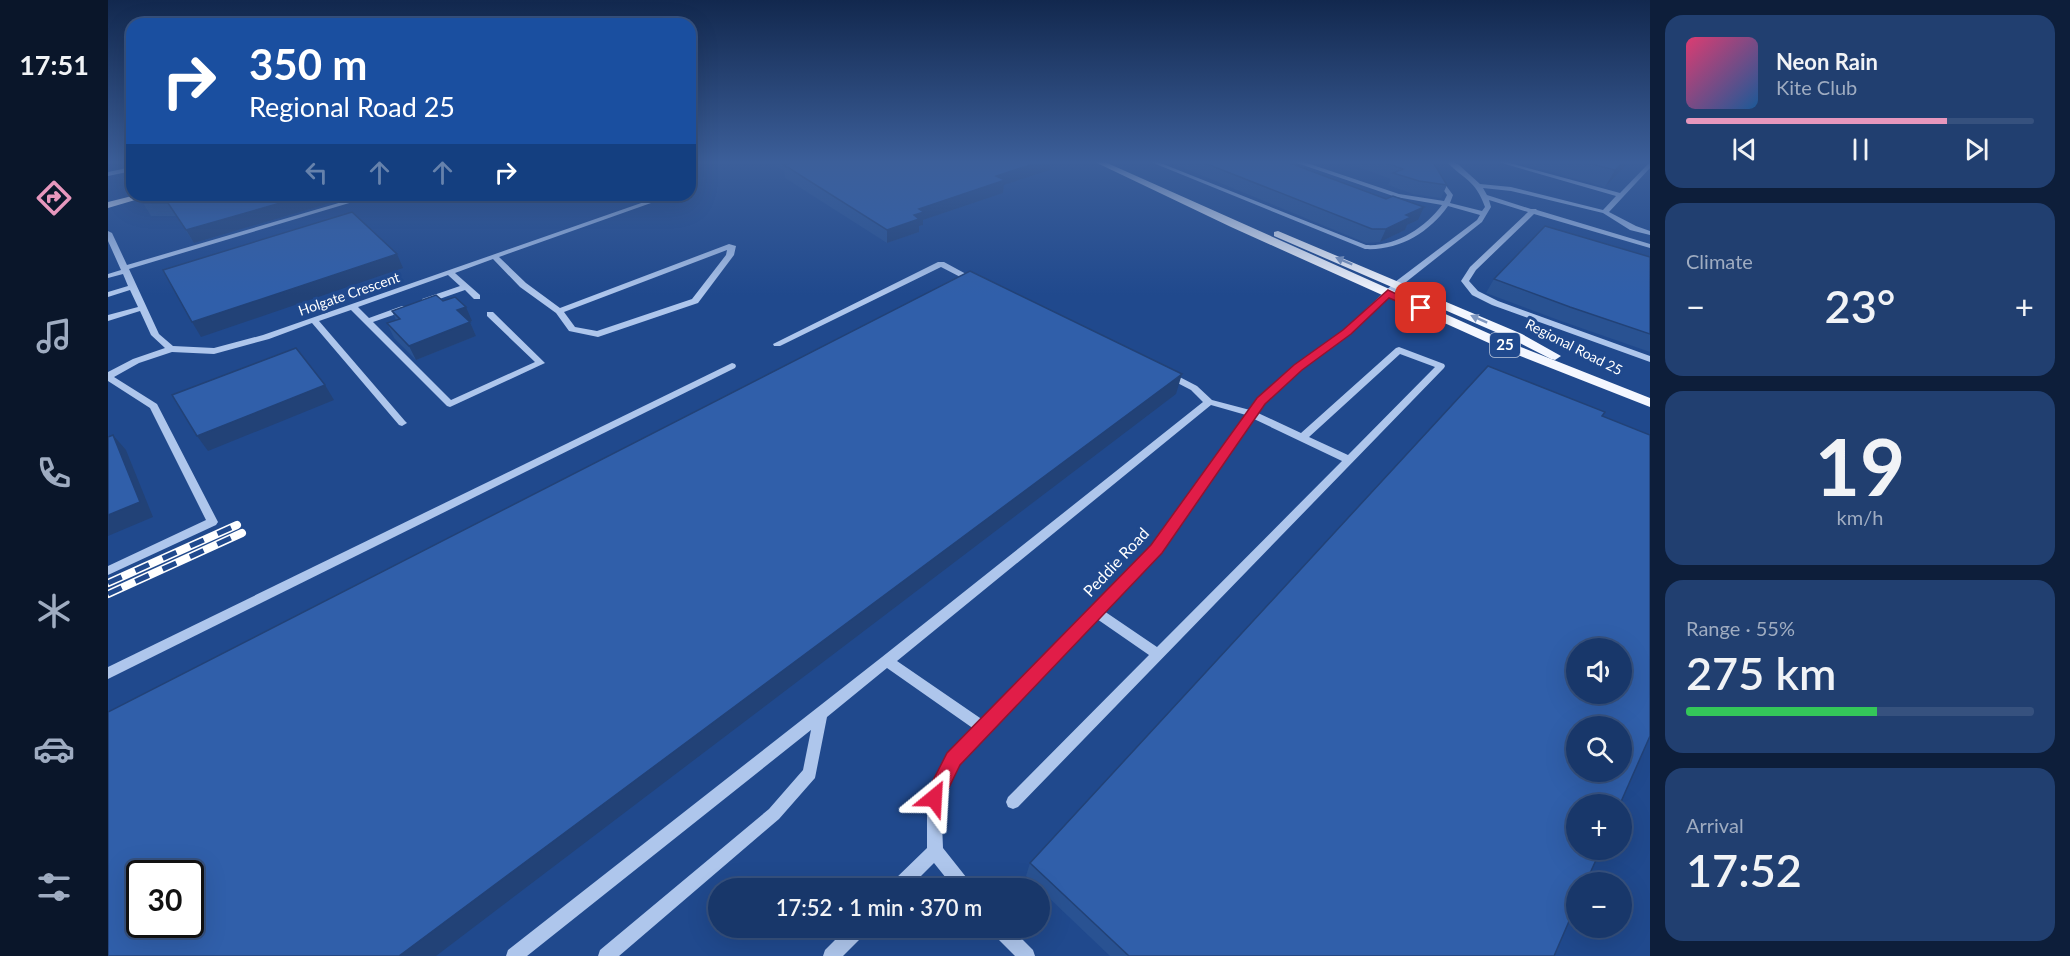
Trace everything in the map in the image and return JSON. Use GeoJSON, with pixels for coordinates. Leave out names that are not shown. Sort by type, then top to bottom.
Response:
{"type":"FeatureCollection","features":[{"type":"Feature","properties":{"kind":"main road","name":"Regional Road 25"},"geometry":{"type":"LineString","coordinates":[[1198,207],[1504,345],[1650,403]]}},
{"type":"Feature","properties":{"kind":"main road","name":"Regional Road 25"},"geometry":{"type":"LineString","coordinates":[[1207,207],[1246,220],[1518,337],[1625,392]]}},
{"type":"Feature","properties":{"kind":"street"},"geometry":{"type":"LineString","coordinates":[[108,276],[335,207]]}},
{"type":"Feature","properties":{"kind":"street","name":"Holgate Crescent"},"geometry":{"type":"LineString","coordinates":[[171,349],[214,351],[266,337],[636,207]]}},
{"type":"Feature","properties":{"kind":"street"},"geometry":{"type":"LineString","coordinates":[[1265,207],[1365,247],[1382,248],[1416,234],[1444,207]]}},
{"type":"Feature","properties":{"kind":"street"},"geometry":{"type":"LineString","coordinates":[[1457,207],[1485,214],[1488,207]]}},
{"type":"Feature","properties":{"kind":"street"},"geometry":{"type":"LineString","coordinates":[[1521,207],[1650,246]]}},
{"type":"Feature","properties":{"kind":"street"},"geometry":{"type":"LineString","coordinates":[[1583,207],[1605,212],[1633,228],[1650,233]]}},
{"type":"Feature","properties":{"kind":"street"},"geometry":{"type":"LineString","coordinates":[[1605,212],[1610,207]]}},
{"type":"Feature","properties":{"kind":"street"},"geometry":{"type":"LineString","coordinates":[[1534,210],[1473,269],[1465,281],[1475,293],[1495,303],[1650,359]]}},
{"type":"Feature","properties":{"kind":"street","name":"Peddie Road"},"geometry":{"type":"LineString","coordinates":[[935,851],[934,798],[954,759],[1157,549],[1261,401],[1298,367],[1347,332],[1398,284],[1480,221],[1485,214]]}},
{"type":"Feature","properties":{"kind":"street"},"geometry":{"type":"LineString","coordinates":[[108,233],[156,335],[171,349],[136,361],[108,377],[154,406],[212,522],[108,571]]}},
{"type":"Feature","properties":{"kind":"street"},"geometry":{"type":"LineString","coordinates":[[495,257],[523,285],[559,312],[572,329],[598,334],[695,301],[730,255],[732,246],[559,312]]}},
{"type":"Feature","properties":{"kind":"street"},"geometry":{"type":"LineString","coordinates":[[777,344],[941,264],[983,285]]}},
{"type":"Feature","properties":{"kind":"street"},"geometry":{"type":"LineString","coordinates":[[450,273],[477,297]]}},
{"type":"Feature","properties":{"kind":"street"},"geometry":{"type":"LineString","coordinates":[[108,295],[133,287]]}},
{"type":"Feature","properties":{"kind":"street"},"geometry":{"type":"LineString","coordinates":[[368,321],[466,287]]}},
{"type":"Feature","properties":{"kind":"street"},"geometry":{"type":"LineString","coordinates":[[353,307],[450,404],[541,363],[490,314]]}},
{"type":"Feature","properties":{"kind":"street"},"geometry":{"type":"LineString","coordinates":[[108,318],[143,308]]}},
{"type":"Feature","properties":{"kind":"street"},"geometry":{"type":"LineString","coordinates":[[314,320],[402,423]]}},
{"type":"Feature","properties":{"kind":"street"},"geometry":{"type":"LineString","coordinates":[[1013,802],[1441,366],[1400,350],[1302,438]]}},
{"type":"Feature","properties":{"kind":"street"},"geometry":{"type":"LineString","coordinates":[[108,673],[732,366]]}},
{"type":"Feature","properties":{"kind":"street"},"geometry":{"type":"LineString","coordinates":[[1162,372],[1194,388],[1209,402],[1252,414],[1349,460]]}},
{"type":"Feature","properties":{"kind":"street"},"geometry":{"type":"LineString","coordinates":[[514,956],[820,716],[1209,402]]}},
{"type":"Feature","properties":{"kind":"street"},"geometry":{"type":"LineString","coordinates":[[1096,612],[1157,654]]}},
{"type":"Feature","properties":{"kind":"street"},"geometry":{"type":"LineString","coordinates":[[887,661],[984,728]]}},
{"type":"Feature","properties":{"kind":"street"},"geometry":{"type":"LineString","coordinates":[[606,956],[774,813],[810,773],[820,716]]}},
{"type":"Feature","properties":{"kind":"street"},"geometry":{"type":"LineString","coordinates":[[908,878],[935,851],[956,878]]}},
{"type":"Feature","properties":{"kind":"street"},"geometry":{"type":"LineString","coordinates":[[831,956],[849,938]]}},
{"type":"Feature","properties":{"kind":"street"},"geometry":{"type":"LineString","coordinates":[[1009,938],[1027,956]]}},
{"type":"Feature","properties":{"kind":"building"},"geometry":{"type":"Polygon","coordinates":[[[170,207],[268,207],[186,230],[170,207]]]}},
{"type":"Feature","properties":{"kind":"building"},"geometry":{"type":"Polygon","coordinates":[[[850,207],[926,207],[919,209],[924,212],[914,215],[919,219],[887,230],[850,207]]]}},
{"type":"Feature","properties":{"kind":"building"},"geometry":{"type":"Polygon","coordinates":[[[1315,207],[1424,207],[1406,215],[1411,217],[1386,229],[1372,229],[1315,207]]]}},
{"type":"Feature","properties":{"kind":"building"},"geometry":{"type":"Polygon","coordinates":[[[352,212],[397,254],[192,322],[163,270],[352,212]]]}},
{"type":"Feature","properties":{"kind":"building"},"geometry":{"type":"Polygon","coordinates":[[[1545,226],[1650,257],[1650,334],[1494,279],[1545,226]]]}},
{"type":"Feature","properties":{"kind":"building"},"geometry":{"type":"Polygon","coordinates":[[[970,271],[1182,374],[399,956],[108,956],[108,712],[970,271]]]}},
{"type":"Feature","properties":{"kind":"building"},"geometry":{"type":"Polygon","coordinates":[[[436,295],[443,301],[455,297],[466,307],[457,310],[470,322],[409,346],[387,323],[400,319],[392,311],[436,295]]]}},
{"type":"Feature","properties":{"kind":"building"},"geometry":{"type":"Polygon","coordinates":[[[296,348],[325,385],[197,436],[172,395],[296,348]]]}},
{"type":"Feature","properties":{"kind":"building"},"geometry":{"type":"Polygon","coordinates":[[[1488,366],[1605,412],[1602,416],[1650,435],[1650,736],[1632,777],[1632,716],[1566,716],[1566,782],[1630,782],[1624,794],[1566,794],[1566,860],[1596,860],[1591,872],[1566,872],[1566,928],[1554,956],[1129,956],[1050,882],[1050,878],[1046,878],[1030,863],[1488,366]]]}},
{"type":"Feature","properties":{"kind":"building"},"geometry":{"type":"Polygon","coordinates":[[[113,435],[140,502],[108,515],[108,437],[113,435]]]}},
{"type":"Feature","properties":{"kind":"railway"},"geometry":{"type":"LineString","coordinates":[[108,583],[237,525]]}},
{"type":"Feature","properties":{"kind":"railway"},"geometry":{"type":"LineString","coordinates":[[108,594],[242,533]]}},
{"type":"Feature","properties":{"kind":"route"},"geometry":{"type":"LineString","coordinates":[[934,798],[954,759],[1157,549],[1261,401],[1298,367],[1347,332],[1388,293],[1421,308]]}}]}
